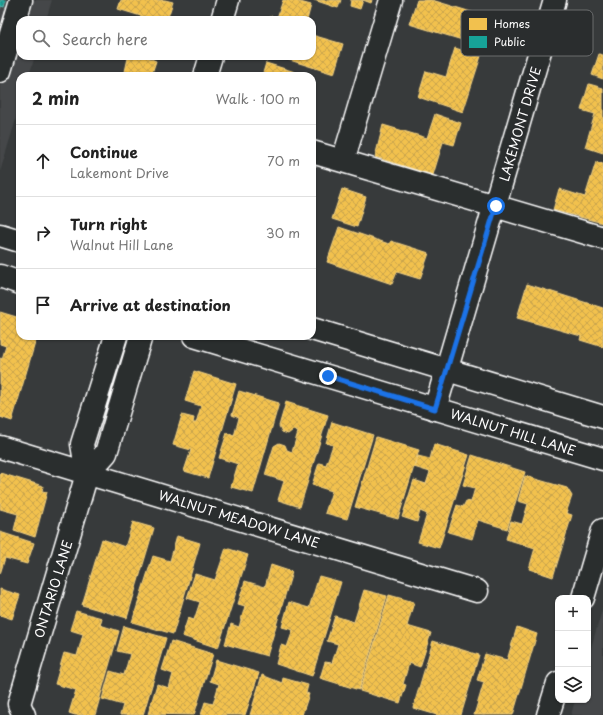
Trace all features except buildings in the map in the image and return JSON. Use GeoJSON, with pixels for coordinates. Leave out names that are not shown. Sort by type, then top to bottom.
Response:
{"type":"FeatureCollection","features":[{"type":"Feature","properties":{"kind":"street"},"geometry":{"type":"LineString","coordinates":[[16,16],[21,0]]}},
{"type":"Feature","properties":{"kind":"street"},"geometry":{"type":"LineString","coordinates":[[223,16],[228,0]]}},
{"type":"Feature","properties":{"kind":"street"},"geometry":{"type":"LineString","coordinates":[[343,161],[391,0]]}},
{"type":"Feature","properties":{"kind":"street","name":"LAKEMONT DRIVE"},"geometry":{"type":"LineString","coordinates":[[552,10],[555,0]]}},
{"type":"Feature","properties":{"kind":"street"},"geometry":{"type":"LineString","coordinates":[[0,71],[16,17]]}},
{"type":"Feature","properties":{"kind":"street","name":"LAKEMONT DRIVE"},"geometry":{"type":"LineString","coordinates":[[435,409],[539,56]]}},
{"type":"Feature","properties":{"kind":"street"},"geometry":{"type":"LineString","coordinates":[[206,72],[210,60]]}},
{"type":"Feature","properties":{"kind":"street"},"geometry":{"type":"LineString","coordinates":[[316,153],[603,238]]}},
{"type":"Feature","properties":{"kind":"street"},"geometry":{"type":"LineString","coordinates":[[0,235],[16,240]]}},
{"type":"Feature","properties":{"kind":"street"},"geometry":{"type":"LineString","coordinates":[[0,276],[16,281]]}},
{"type":"Feature","properties":{"kind":"street"},"geometry":{"type":"LineString","coordinates":[[316,330],[603,417]]}},
{"type":"Feature","properties":{"kind":"street","name":"ONTARIO LANE"},"geometry":{"type":"LineString","coordinates":[[22,709],[87,474],[82,444],[115,340]]}},
{"type":"Feature","properties":{"kind":"street","name":"ONTARIO LANE"},"geometry":{"type":"LineString","coordinates":[[87,474],[106,453],[140,340]]}},
{"type":"Feature","properties":{"kind":"street","name":"WALNUT HILL LANE"},"geometry":{"type":"LineString","coordinates":[[207,340],[603,459]]}},
{"type":"Feature","properties":{"kind":"street","name":"WALNUT MEADOW LANE"},"geometry":{"type":"LineString","coordinates":[[0,447],[477,591]]}},
{"type":"Feature","properties":{"kind":"street"},"geometry":{"type":"LineString","coordinates":[[584,595],[603,530]]}},
{"type":"Feature","properties":{"kind":"street"},"geometry":{"type":"LineString","coordinates":[[548,715],[555,693]]}},
{"type":"Feature","properties":{"kind":"shaded area"},"geometry":{"type":"Polygon","coordinates":[[[0,0],[52,0],[47,16],[16,16],[16,60],[34,60],[30,72],[16,72],[16,119],[0,172],[0,0]]]}},
{"type":"Feature","properties":{"kind":"shaded area"},"geometry":{"type":"Polygon","coordinates":[[[603,607],[603,715],[571,715],[574,703],[591,703],[591,648],[603,607]]]}},
{"type":"Feature","properties":{"kind":"route"},"geometry":{"type":"LineString","coordinates":[[328,376],[435,409],[496,206]]}}]}
